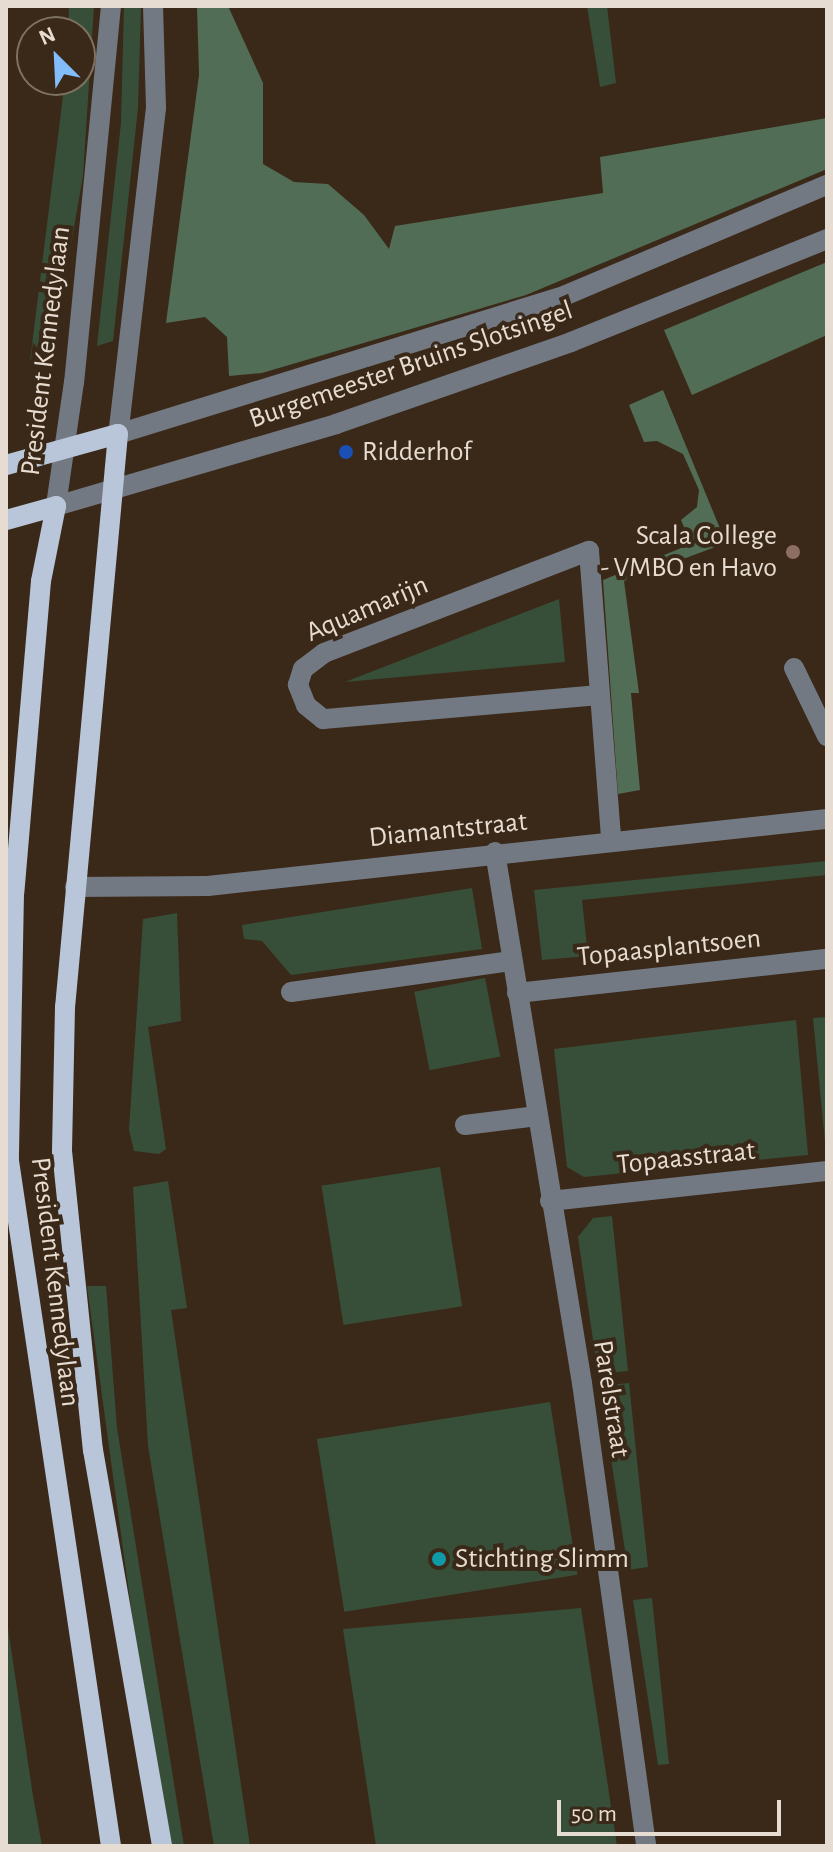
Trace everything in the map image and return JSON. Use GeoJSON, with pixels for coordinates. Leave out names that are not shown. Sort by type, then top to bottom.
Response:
{"type":"FeatureCollection","features":[{"type":"Feature","properties":{"kind":"main road","name":"Burgemeester Bruins Slotsingel"},"geometry":{"type":"LineString","coordinates":[[6,465],[118,434]]}},
{"type":"Feature","properties":{"kind":"main road","name":"President Kennedylaan"},"geometry":{"type":"LineString","coordinates":[[118,434],[75,887],[62,1151],[69,1257],[93,1450],[162,1846]]}},
{"type":"Feature","properties":{"kind":"main road","name":"Burgemeester Bruins Slotsingel"},"geometry":{"type":"LineString","coordinates":[[6,520],[56,506]]}},
{"type":"Feature","properties":{"kind":"main road","name":"President Kennedylaan"},"geometry":{"type":"LineString","coordinates":[[56,506],[41,581],[14,893],[8,1163],[111,1846]]}},
{"type":"Feature","properties":{"kind":"street","name":"President Kennedylaan"},"geometry":{"type":"LineString","coordinates":[[56,506],[111,6]]}},
{"type":"Feature","properties":{"kind":"street","name":"President Kennedylaan"},"geometry":{"type":"LineString","coordinates":[[118,434],[156,108],[153,6]]}},
{"type":"Feature","properties":{"kind":"street","name":"Burgemeester Bruins Slotsingel"},"geometry":{"type":"LineString","coordinates":[[118,434],[566,295],[827,185]]}},
{"type":"Feature","properties":{"kind":"street","name":"Burgemeester Bruins Slotsingel"},"geometry":{"type":"LineString","coordinates":[[56,506],[114,492],[336,424],[571,342],[827,239]]}},
{"type":"Feature","properties":{"kind":"street","name":"Aquamarijn"},"geometry":{"type":"LineString","coordinates":[[599,695],[323,719],[306,705],[298,685],[303,669],[324,653],[589,551],[611,840]]}},
{"type":"Feature","properties":{"kind":"street"},"geometry":{"type":"LineString","coordinates":[[794,668],[827,736]]}},
{"type":"Feature","properties":{"kind":"street","name":"Diamantstraat"},"geometry":{"type":"LineString","coordinates":[[75,887],[129,890],[208,886],[495,852],[827,819]]}},
{"type":"Feature","properties":{"kind":"street","name":"Parelstraat"},"geometry":{"type":"LineString","coordinates":[[495,852],[582,1383],[646,1846]]}},
{"type":"Feature","properties":{"kind":"street","name":"Topaasplantsoen"},"geometry":{"type":"LineString","coordinates":[[517,993],[827,959]]}},
{"type":"Feature","properties":{"kind":"street"},"geometry":{"type":"LineString","coordinates":[[291,992],[512,961]]}},
{"type":"Feature","properties":{"kind":"street"},"geometry":{"type":"LineString","coordinates":[[465,1125],[537,1116]]}},
{"type":"Feature","properties":{"kind":"street","name":"Topaasstraat"},"geometry":{"type":"LineString","coordinates":[[550,1201],[827,1171]]}},
{"type":"Feature","properties":{"kind":"green space"},"geometry":{"type":"Polygon","coordinates":[[[69,6],[94,6],[93,16],[69,16],[69,6]]]}},
{"type":"Feature","properties":{"kind":"green space"},"geometry":{"type":"Polygon","coordinates":[[[124,6],[141,6],[138,108],[113,341],[97,346],[121,123],[124,6]]]}},
{"type":"Feature","properties":{"kind":"green space"},"geometry":{"type":"Polygon","coordinates":[[[197,6],[228,6],[263,83],[263,164],[294,182],[328,184],[364,215],[389,249],[395,226],[603,193],[600,157],[827,118],[827,169],[526,295],[262,373],[229,376],[227,337],[205,317],[166,323],[199,75],[197,6]]]}},
{"type":"Feature","properties":{"kind":"green space"},"geometry":{"type":"Polygon","coordinates":[[[587,6],[607,6],[616,83],[600,87],[587,6]]]}},
{"type":"Feature","properties":{"kind":"green space"},"geometry":{"type":"Polygon","coordinates":[[[63,96],[88,96],[83,176],[52,354],[30,361],[63,96]]]}},
{"type":"Feature","properties":{"kind":"green space"},"geometry":{"type":"Polygon","coordinates":[[[827,262],[827,335],[692,395],[664,330],[827,262]]]}},
{"type":"Feature","properties":{"kind":"green space"},"geometry":{"type":"Polygon","coordinates":[[[663,390],[726,543],[624,581],[639,693],[631,693],[640,790],[618,794],[603,580],[691,544],[681,520],[697,507],[699,490],[683,454],[657,441],[644,442],[629,405],[663,390]]]}},
{"type":"Feature","properties":{"kind":"green space"},"geometry":{"type":"Polygon","coordinates":[[[559,599],[565,662],[345,682],[559,599]]]}},
{"type":"Feature","properties":{"kind":"green space"},"geometry":{"type":"Polygon","coordinates":[[[827,861],[827,875],[582,900],[588,956],[542,960],[534,890],[827,861]]]}},
{"type":"Feature","properties":{"kind":"green space"},"geometry":{"type":"Polygon","coordinates":[[[472,888],[482,949],[291,975],[262,941],[244,939],[242,925],[472,888]]]}},
{"type":"Feature","properties":{"kind":"green space"},"geometry":{"type":"Polygon","coordinates":[[[177,913],[181,1021],[148,1027],[166,1149],[159,1154],[134,1151],[129,1130],[143,919],[177,913]]]}},
{"type":"Feature","properties":{"kind":"green space"},"geometry":{"type":"Polygon","coordinates":[[[485,978],[500,1057],[430,1070],[414,992],[485,978]]]}},
{"type":"Feature","properties":{"kind":"green space"},"geometry":{"type":"Polygon","coordinates":[[[827,1017],[827,1152],[826,1152],[813,1018],[827,1017]]]}},
{"type":"Feature","properties":{"kind":"green space"},"geometry":{"type":"Polygon","coordinates":[[[796,1020],[808,1155],[584,1177],[567,1167],[554,1049],[796,1020]]]}},
{"type":"Feature","properties":{"kind":"green space"},"geometry":{"type":"Polygon","coordinates":[[[440,1167],[462,1306],[344,1325],[321,1186],[440,1167]]]}},
{"type":"Feature","properties":{"kind":"green space"},"geometry":{"type":"Polygon","coordinates":[[[168,1181],[187,1308],[171,1310],[250,1846],[214,1846],[148,1446],[133,1187],[168,1181]]]}},
{"type":"Feature","properties":{"kind":"green space"},"geometry":{"type":"Polygon","coordinates":[[[612,1216],[628,1371],[598,1374],[578,1237],[593,1218],[612,1216]]]}},
{"type":"Feature","properties":{"kind":"green space"},"geometry":{"type":"Polygon","coordinates":[[[87,1286],[106,1286],[117,1428],[184,1846],[172,1846],[134,1629],[87,1286]]]}},
{"type":"Feature","properties":{"kind":"green space"},"geometry":{"type":"Polygon","coordinates":[[[629,1383],[648,1567],[628,1570],[600,1386],[629,1383]]]}},
{"type":"Feature","properties":{"kind":"green space"},"geometry":{"type":"Polygon","coordinates":[[[550,1402],[577,1575],[344,1612],[317,1439],[550,1402]]]}},
{"type":"Feature","properties":{"kind":"green space"},"geometry":{"type":"Polygon","coordinates":[[[652,1598],[669,1764],[658,1765],[633,1600],[652,1598]]]}},
{"type":"Feature","properties":{"kind":"green space"},"geometry":{"type":"Polygon","coordinates":[[[581,1608],[617,1846],[376,1846],[343,1629],[581,1608]]]}},
{"type":"Feature","properties":{"kind":"green space"},"geometry":{"type":"Polygon","coordinates":[[[6,1615],[33,1796],[42,1846],[6,1846],[6,1615]]]}},
{"type":"Feature","properties":{"kind":"place","name":"Ridderhof"},"geometry":{"type":"Point","coordinates":[346,452]}},
{"type":"Feature","properties":{"kind":"place","name":"Scala College - VMBO en Havo"},"geometry":{"type":"Point","coordinates":[793,552]}},
{"type":"Feature","properties":{"kind":"place","name":"Stichting Slimm"},"geometry":{"type":"Point","coordinates":[439,1559]}}]}
